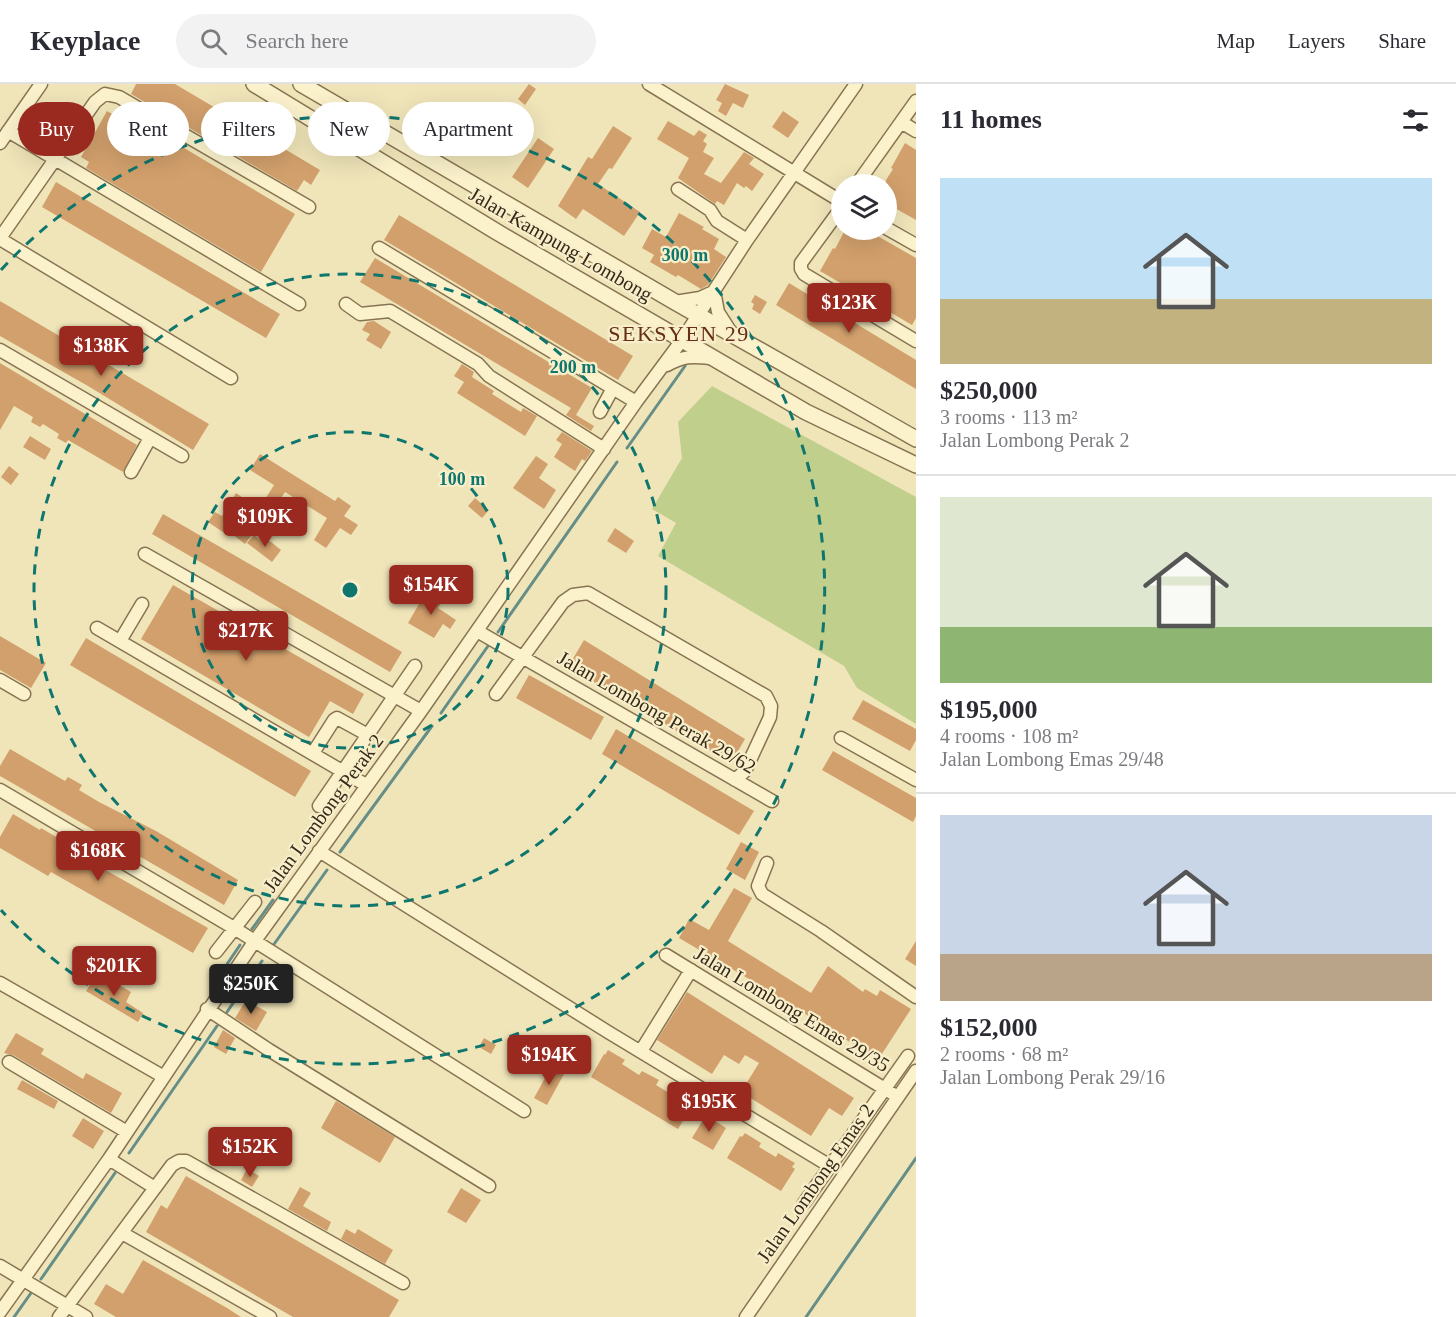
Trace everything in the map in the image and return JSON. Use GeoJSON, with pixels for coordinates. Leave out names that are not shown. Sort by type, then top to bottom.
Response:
{"type":"FeatureCollection","features":[{"type":"Feature","properties":{"kind":"street"},"geometry":{"type":"LineString","coordinates":[[0,142],[40,84]]}},
{"type":"Feature","properties":{"kind":"street","name":"Jalan Kampung Lombong"},"geometry":{"type":"LineString","coordinates":[[254,84],[497,232],[806,412],[916,465]]}},
{"type":"Feature","properties":{"kind":"street","name":"Jalan Kampung Lombong"},"geometry":{"type":"LineString","coordinates":[[301,84],[698,316],[916,439]]}},
{"type":"Feature","properties":{"kind":"street"},"geometry":{"type":"LineString","coordinates":[[649,84],[795,172],[831,197]]}},
{"type":"Feature","properties":{"kind":"street","name":"Jalan Lombong Perak 2"},"geometry":{"type":"LineString","coordinates":[[0,1312],[110,1159],[207,1009],[254,942],[421,711],[636,402],[682,340],[747,240],[856,84]]}},
{"type":"Feature","properties":{"kind":"street"},"geometry":{"type":"LineString","coordinates":[[231,378],[0,238],[100,96],[111,94],[309,207]]}},
{"type":"Feature","properties":{"kind":"street"},"geometry":{"type":"LineString","coordinates":[[864,174],[916,101]]}},
{"type":"Feature","properties":{"kind":"street"},"geometry":{"type":"LineString","coordinates":[[901,122],[916,131]]}},
{"type":"Feature","properties":{"kind":"street"},"geometry":{"type":"LineString","coordinates":[[8,131],[298,304]]}},
{"type":"Feature","properties":{"kind":"street"},"geometry":{"type":"LineString","coordinates":[[678,189],[710,210],[717,221],[747,240]]}},
{"type":"Feature","properties":{"kind":"street"},"geometry":{"type":"LineString","coordinates":[[831,220],[801,263],[804,274],[916,341]]}},
{"type":"Feature","properties":{"kind":"street"},"geometry":{"type":"LineString","coordinates":[[897,234],[916,245]]}},
{"type":"Feature","properties":{"kind":"street"},"geometry":{"type":"LineString","coordinates":[[379,248],[636,402]]}},
{"type":"Feature","properties":{"kind":"street"},"geometry":{"type":"LineString","coordinates":[[675,302],[700,298],[714,291],[718,312],[733,335]]}},
{"type":"Feature","properties":{"kind":"street"},"geometry":{"type":"LineString","coordinates":[[346,304],[360,314],[381,310],[390,311],[478,364],[489,376],[604,449]]}},
{"type":"Feature","properties":{"kind":"street"},"geometry":{"type":"LineString","coordinates":[[652,322],[667,342],[668,349],[663,367]]}},
{"type":"Feature","properties":{"kind":"street"},"geometry":{"type":"LineString","coordinates":[[0,350],[182,456]]}},
{"type":"Feature","properties":{"kind":"street"},"geometry":{"type":"LineString","coordinates":[[663,367],[680,358],[690,356],[713,358]]}},
{"type":"Feature","properties":{"kind":"street"},"geometry":{"type":"LineString","coordinates":[[600,412],[613,388]]}},
{"type":"Feature","properties":{"kind":"street"},"geometry":{"type":"LineString","coordinates":[[131,472],[150,438]]}},
{"type":"Feature","properties":{"kind":"street"},"geometry":{"type":"LineString","coordinates":[[146,554],[421,711]]}},
{"type":"Feature","properties":{"kind":"street"},"geometry":{"type":"LineString","coordinates":[[496,694],[563,602],[573,595],[588,593],[766,696],[771,706],[770,717],[745,771],[735,780]]}},
{"type":"Feature","properties":{"kind":"street"},"geometry":{"type":"LineString","coordinates":[[120,641],[142,604]]}},
{"type":"Feature","properties":{"kind":"street"},"geometry":{"type":"LineString","coordinates":[[97,628],[366,785]]}},
{"type":"Feature","properties":{"kind":"street","name":"Jalan Lombong Perak 29/62"},"geometry":{"type":"LineString","coordinates":[[477,631],[772,801]]}},
{"type":"Feature","properties":{"kind":"street"},"geometry":{"type":"LineString","coordinates":[[319,806],[415,666]]}},
{"type":"Feature","properties":{"kind":"street"},"geometry":{"type":"LineString","coordinates":[[0,681],[24,694]]}},
{"type":"Feature","properties":{"kind":"street"},"geometry":{"type":"LineString","coordinates":[[313,753],[334,720],[338,718],[369,735]]}},
{"type":"Feature","properties":{"kind":"street"},"geometry":{"type":"LineString","coordinates":[[841,738],[916,780]]}},
{"type":"Feature","properties":{"kind":"street"},"geometry":{"type":"LineString","coordinates":[[0,790],[234,928],[524,1111]]}},
{"type":"Feature","properties":{"kind":"street"},"geometry":{"type":"LineString","coordinates":[[318,851],[608,1032],[830,1166]]}},
{"type":"Feature","properties":{"kind":"street"},"geometry":{"type":"LineString","coordinates":[[767,863],[758,886],[762,894],[821,931],[916,997]]}},
{"type":"Feature","properties":{"kind":"street"},"geometry":{"type":"LineString","coordinates":[[216,952],[255,902]]}},
{"type":"Feature","properties":{"kind":"street","name":"Jalan Lombong Emas 29/35"},"geometry":{"type":"LineString","coordinates":[[666,955],[898,1097]]}},
{"type":"Feature","properties":{"kind":"street"},"geometry":{"type":"LineString","coordinates":[[641,1052],[691,970]]}},
{"type":"Feature","properties":{"kind":"street"},"geometry":{"type":"LineString","coordinates":[[0,983],[164,1077]]}},
{"type":"Feature","properties":{"kind":"street"},"geometry":{"type":"LineString","coordinates":[[207,1009],[489,1186]]}},
{"type":"Feature","properties":{"kind":"street"},"geometry":{"type":"LineString","coordinates":[[804,1203],[908,1056]]}},
{"type":"Feature","properties":{"kind":"street"},"geometry":{"type":"LineString","coordinates":[[9,1062],[127,1132]]}},
{"type":"Feature","properties":{"kind":"street","name":"Jalan Lombong Emas 2"},"geometry":{"type":"LineString","coordinates":[[746,1317],[916,1071]]}},
{"type":"Feature","properties":{"kind":"street"},"geometry":{"type":"LineString","coordinates":[[110,1159],[155,1188]]}},
{"type":"Feature","properties":{"kind":"street"},"geometry":{"type":"LineString","coordinates":[[59,1317],[172,1165],[179,1161],[186,1161],[403,1283]]}},
{"type":"Feature","properties":{"kind":"street"},"geometry":{"type":"LineString","coordinates":[[122,1233],[270,1317]]}},
{"type":"Feature","properties":{"kind":"street"},"geometry":{"type":"LineString","coordinates":[[0,1266],[86,1317]]}},
{"type":"Feature","properties":{"kind":"green space"},"geometry":{"type":"Polygon","coordinates":[[[712,386],[916,497],[916,724],[857,688],[844,666],[658,556],[676,523],[652,509],[682,458],[678,422],[712,386]]]}},
{"type":"Feature","properties":{"kind":"building"},"geometry":{"type":"Polygon","coordinates":[[[136,84],[175,84],[205,102],[201,102],[201,135],[189,128],[189,102],[145,102],[131,94],[136,84]]]}},
{"type":"Feature","properties":{"kind":"building"},"geometry":{"type":"Polygon","coordinates":[[[529,84],[536,89],[527,102],[518,99],[529,84]]]}},
{"type":"Feature","properties":{"kind":"building"},"geometry":{"type":"Polygon","coordinates":[[[725,84],[749,95],[743,108],[733,103],[726,116],[718,111],[722,103],[716,100],[725,84]]]}},
{"type":"Feature","properties":{"kind":"building"},"geometry":{"type":"Polygon","coordinates":[[[107,111],[107,156],[189,156],[189,151],[295,214],[261,272],[86,168],[89,162],[81,157],[95,156],[95,132],[107,111]]]}},
{"type":"Feature","properties":{"kind":"building"},"geometry":{"type":"Polygon","coordinates":[[[783,111],[799,122],[788,138],[772,127],[783,111]]]}},
{"type":"Feature","properties":{"kind":"building"},"geometry":{"type":"Polygon","coordinates":[[[668,121],[694,136],[699,130],[707,135],[703,141],[707,144],[703,152],[714,158],[704,174],[721,183],[744,152],[754,158],[749,164],[764,174],[752,191],[737,183],[724,205],[717,201],[715,204],[678,178],[689,158],[657,139],[668,121]]]}},
{"type":"Feature","properties":{"kind":"building"},"geometry":{"type":"Polygon","coordinates":[[[613,126],[632,138],[612,169],[609,168],[598,184],[640,212],[624,236],[583,209],[576,219],[558,206],[588,157],[592,159],[613,126]]]}},
{"type":"Feature","properties":{"kind":"building"},"geometry":{"type":"Polygon","coordinates":[[[538,138],[554,149],[528,188],[512,177],[526,156],[534,156],[534,144],[538,138]]]}},
{"type":"Feature","properties":{"kind":"building"},"geometry":{"type":"Polygon","coordinates":[[[905,143],[916,150],[916,220],[897,209],[897,174],[890,174],[893,169],[891,168],[905,143]]]}},
{"type":"Feature","properties":{"kind":"building"},"geometry":{"type":"Polygon","coordinates":[[[237,156],[296,156],[320,170],[311,185],[304,180],[297,191],[237,156]]]}},
{"type":"Feature","properties":{"kind":"building"},"geometry":{"type":"Polygon","coordinates":[[[56,182],[280,314],[266,338],[42,207],[56,182]]]}},
{"type":"Feature","properties":{"kind":"building"},"geometry":{"type":"Polygon","coordinates":[[[679,213],[704,227],[702,229],[719,239],[714,249],[726,257],[708,285],[701,289],[650,262],[654,255],[642,248],[652,229],[666,237],[679,213]]]}},
{"type":"Feature","properties":{"kind":"building"},"geometry":{"type":"Polygon","coordinates":[[[399,215],[633,356],[618,380],[384,240],[399,215]]]}},
{"type":"Feature","properties":{"kind":"building"},"geometry":{"type":"Polygon","coordinates":[[[840,240],[884,240],[916,258],[916,318],[912,325],[820,271],[833,248],[835,249],[840,240]]]}},
{"type":"Feature","properties":{"kind":"building"},"geometry":{"type":"Polygon","coordinates":[[[375,258],[592,388],[576,415],[594,426],[591,431],[566,415],[571,408],[360,282],[375,258]]]}},
{"type":"Feature","properties":{"kind":"building"},"geometry":{"type":"Polygon","coordinates":[[[789,283],[916,360],[916,389],[776,305],[789,283]]]}},
{"type":"Feature","properties":{"kind":"building"},"geometry":{"type":"Polygon","coordinates":[[[755,295],[767,302],[760,314],[752,309],[754,304],[751,302],[755,295]]]}},
{"type":"Feature","properties":{"kind":"building"},"geometry":{"type":"Polygon","coordinates":[[[0,301],[209,424],[193,450],[0,336],[0,301]]]}},
{"type":"Feature","properties":{"kind":"building"},"geometry":{"type":"Polygon","coordinates":[[[374,321],[391,332],[381,349],[366,340],[370,334],[362,330],[367,322],[374,321]]]}},
{"type":"Feature","properties":{"kind":"building"},"geometry":{"type":"Polygon","coordinates":[[[0,363],[137,445],[123,472],[68,440],[66,443],[57,438],[59,434],[43,424],[40,427],[31,422],[33,417],[14,406],[0,430],[0,363]]]}},
{"type":"Feature","properties":{"kind":"building"},"geometry":{"type":"Polygon","coordinates":[[[462,364],[474,372],[472,377],[494,391],[492,394],[521,412],[523,408],[537,416],[525,436],[457,393],[464,382],[454,376],[462,364]]]}},
{"type":"Feature","properties":{"kind":"building"},"geometry":{"type":"Polygon","coordinates":[[[562,432],[592,451],[585,461],[582,459],[575,471],[554,457],[562,444],[556,440],[562,432]]]}},
{"type":"Feature","properties":{"kind":"building"},"geometry":{"type":"Polygon","coordinates":[[[30,436],[51,449],[45,460],[23,447],[30,436]]]}},
{"type":"Feature","properties":{"kind":"building"},"geometry":{"type":"Polygon","coordinates":[[[260,454],[335,501],[338,497],[351,506],[344,516],[358,525],[351,535],[340,528],[326,548],[314,540],[327,518],[285,492],[274,509],[264,501],[274,485],[250,470],[260,454]]]}},
{"type":"Feature","properties":{"kind":"building"},"geometry":{"type":"Polygon","coordinates":[[[536,456],[548,464],[539,478],[556,490],[544,509],[513,488],[536,456]]]}},
{"type":"Feature","properties":{"kind":"building"},"geometry":{"type":"Polygon","coordinates":[[[9,466],[19,474],[11,485],[1,477],[9,466]]]}},
{"type":"Feature","properties":{"kind":"building"},"geometry":{"type":"Polygon","coordinates":[[[236,493],[246,500],[231,521],[251,536],[245,544],[228,531],[226,534],[208,522],[215,512],[222,516],[236,493]]]}},
{"type":"Feature","properties":{"kind":"building"},"geometry":{"type":"Polygon","coordinates":[[[475,498],[489,510],[482,518],[468,506],[475,498]]]}},
{"type":"Feature","properties":{"kind":"building"},"geometry":{"type":"Polygon","coordinates":[[[163,514],[402,652],[390,672],[152,534],[163,514]]]}},
{"type":"Feature","properties":{"kind":"building"},"geometry":{"type":"Polygon","coordinates":[[[615,528],[634,541],[626,553],[607,541],[615,528]]]}},
{"type":"Feature","properties":{"kind":"building"},"geometry":{"type":"Polygon","coordinates":[[[254,535],[263,542],[266,538],[281,550],[272,562],[247,543],[254,535]]]}},
{"type":"Feature","properties":{"kind":"building"},"geometry":{"type":"Polygon","coordinates":[[[173,585],[364,694],[353,714],[330,701],[309,737],[141,639],[173,585]]]}},
{"type":"Feature","properties":{"kind":"building"},"geometry":{"type":"Polygon","coordinates":[[[427,590],[442,601],[438,608],[456,620],[450,629],[443,624],[434,638],[408,623],[427,590]]]}},
{"type":"Feature","properties":{"kind":"building"},"geometry":{"type":"Polygon","coordinates":[[[0,636],[46,663],[31,688],[0,670],[0,636]]]}},
{"type":"Feature","properties":{"kind":"building"},"geometry":{"type":"Polygon","coordinates":[[[86,638],[311,771],[295,797],[70,665],[86,638]]]}},
{"type":"Feature","properties":{"kind":"building"},"geometry":{"type":"Polygon","coordinates":[[[584,640],[745,739],[731,763],[568,667],[584,640]]]}},
{"type":"Feature","properties":{"kind":"building"},"geometry":{"type":"Polygon","coordinates":[[[529,675],[604,717],[591,740],[516,698],[529,675]]]}},
{"type":"Feature","properties":{"kind":"building"},"geometry":{"type":"Polygon","coordinates":[[[863,700],[916,729],[916,740],[910,751],[852,719],[863,700]]]}},
{"type":"Feature","properties":{"kind":"building"},"geometry":{"type":"Polygon","coordinates":[[[616,729],[754,811],[739,835],[602,754],[616,729]]]}},
{"type":"Feature","properties":{"kind":"building"},"geometry":{"type":"Polygon","coordinates":[[[10,749],[65,781],[68,777],[82,785],[79,790],[156,831],[238,880],[224,905],[0,776],[0,766],[10,749]]]}},
{"type":"Feature","properties":{"kind":"building"},"geometry":{"type":"Polygon","coordinates":[[[833,751],[916,798],[916,816],[913,822],[822,770],[833,751]]]}},
{"type":"Feature","properties":{"kind":"building"},"geometry":{"type":"Polygon","coordinates":[[[13,814],[68,844],[65,847],[208,928],[193,953],[51,872],[48,876],[0,848],[0,837],[13,814]]]}},
{"type":"Feature","properties":{"kind":"building"},"geometry":{"type":"Polygon","coordinates":[[[741,842],[759,852],[745,880],[726,869],[741,842]]]}},
{"type":"Feature","properties":{"kind":"building"},"geometry":{"type":"Polygon","coordinates":[[[734,888],[752,898],[728,941],[811,993],[828,966],[863,992],[865,989],[877,996],[880,990],[911,1009],[878,1060],[761,986],[679,938],[689,919],[709,930],[734,888]]]}},
{"type":"Feature","properties":{"kind":"building"},"geometry":{"type":"Polygon","coordinates":[[[916,941],[916,966],[905,959],[916,941]]]}},
{"type":"Feature","properties":{"kind":"building"},"geometry":{"type":"Polygon","coordinates":[[[101,974],[131,992],[126,1002],[143,1013],[138,1022],[86,991],[92,982],[95,984],[101,974]]]}},
{"type":"Feature","properties":{"kind":"building"},"geometry":{"type":"Polygon","coordinates":[[[687,992],[854,1098],[842,1116],[829,1108],[811,1136],[741,1092],[759,1063],[745,1055],[739,1064],[724,1055],[712,1074],[657,1040],[687,992]]]}},
{"type":"Feature","properties":{"kind":"building"},"geometry":{"type":"Polygon","coordinates":[[[246,1000],[267,1012],[256,1031],[235,1018],[246,1000]]]}},
{"type":"Feature","properties":{"kind":"building"},"geometry":{"type":"Polygon","coordinates":[[[223,1030],[235,1038],[226,1054],[214,1047],[223,1030]]]}},
{"type":"Feature","properties":{"kind":"building"},"geometry":{"type":"Polygon","coordinates":[[[16,1033],[44,1049],[41,1054],[83,1079],[86,1073],[122,1093],[111,1113],[13,1055],[4,1053],[16,1033]]]}},
{"type":"Feature","properties":{"kind":"building"},"geometry":{"type":"Polygon","coordinates":[[[484,1038],[496,1045],[491,1054],[479,1047],[484,1038]]]}},
{"type":"Feature","properties":{"kind":"building"},"geometry":{"type":"Polygon","coordinates":[[[608,1050],[625,1060],[622,1064],[639,1075],[642,1071],[659,1080],[656,1085],[671,1094],[673,1095],[676,1090],[692,1100],[690,1105],[692,1106],[678,1129],[591,1077],[608,1050]]]}},
{"type":"Feature","properties":{"kind":"building"},"geometry":{"type":"Polygon","coordinates":[[[551,1067],[564,1074],[547,1105],[534,1098],[551,1067]]]}},
{"type":"Feature","properties":{"kind":"building"},"geometry":{"type":"Polygon","coordinates":[[[22,1080],[58,1101],[54,1109],[17,1089],[22,1080]]]}},
{"type":"Feature","properties":{"kind":"building"},"geometry":{"type":"Polygon","coordinates":[[[336,1101],[395,1137],[380,1163],[321,1128],[336,1101]]]}},
{"type":"Feature","properties":{"kind":"building"},"geometry":{"type":"Polygon","coordinates":[[[706,1115],[726,1128],[713,1150],[692,1138],[706,1115]]]}},
{"type":"Feature","properties":{"kind":"building"},"geometry":{"type":"Polygon","coordinates":[[[83,1118],[104,1131],[93,1149],[72,1136],[83,1118]]]}},
{"type":"Feature","properties":{"kind":"building"},"geometry":{"type":"Polygon","coordinates":[[[745,1133],[761,1143],[759,1147],[776,1157],[778,1153],[795,1163],[792,1167],[795,1169],[781,1191],[727,1158],[740,1136],[742,1137],[745,1133]]]}},
{"type":"Feature","properties":{"kind":"building"},"geometry":{"type":"Polygon","coordinates":[[[247,1169],[259,1176],[252,1187],[241,1180],[247,1169]]]}},
{"type":"Feature","properties":{"kind":"building"},"geometry":{"type":"Polygon","coordinates":[[[186,1176],[399,1300],[389,1317],[293,1317],[146,1232],[161,1205],[167,1209],[186,1176]]]}},
{"type":"Feature","properties":{"kind":"building"},"geometry":{"type":"Polygon","coordinates":[[[300,1187],[311,1193],[303,1206],[331,1222],[327,1231],[288,1209],[300,1187]]]}},
{"type":"Feature","properties":{"kind":"building"},"geometry":{"type":"Polygon","coordinates":[[[461,1188],[481,1200],[466,1223],[447,1212],[461,1188]]]}},
{"type":"Feature","properties":{"kind":"building"},"geometry":{"type":"Polygon","coordinates":[[[346,1229],[355,1234],[358,1229],[393,1250],[385,1264],[341,1239],[346,1229]]]}},
{"type":"Feature","properties":{"kind":"building"},"geometry":{"type":"Polygon","coordinates":[[[143,1260],[241,1317],[116,1317],[94,1304],[106,1284],[123,1294],[143,1260]]]}},
{"type":"Feature","properties":{"kind":"waterway"},"geometry":{"type":"LineString","coordinates":[[627,448],[685,366]]}},
{"type":"Feature","properties":{"kind":"waterway"},"geometry":{"type":"LineString","coordinates":[[498,632],[617,462]]}},
{"type":"Feature","properties":{"kind":"waterway"},"geometry":{"type":"LineString","coordinates":[[441,713],[488,646]]}},
{"type":"Feature","properties":{"kind":"waterway"},"geometry":{"type":"LineString","coordinates":[[340,852],[432,726]]}},
{"type":"Feature","properties":{"kind":"waterway"},"geometry":{"type":"LineString","coordinates":[[272,947],[327,870]]}},
{"type":"Feature","properties":{"kind":"waterway"},"geometry":{"type":"LineString","coordinates":[[252,929],[273,900]]}},
{"type":"Feature","properties":{"kind":"waterway"},"geometry":{"type":"LineString","coordinates":[[219,976],[240,945]]}},
{"type":"Feature","properties":{"kind":"waterway"},"geometry":{"type":"LineString","coordinates":[[227,1012],[262,961]]}},
{"type":"Feature","properties":{"kind":"waterway"},"geometry":{"type":"LineString","coordinates":[[129,1153],[217,1026]]}},
{"type":"Feature","properties":{"kind":"waterway"},"geometry":{"type":"LineString","coordinates":[[806,1317],[916,1158]]}},
{"type":"Feature","properties":{"kind":"waterway"},"geometry":{"type":"LineString","coordinates":[[41,1279],[115,1173]]}},
{"type":"Feature","properties":{"kind":"waterway"},"geometry":{"type":"LineString","coordinates":[[14,1317],[31,1293]]}},
{"type":"Feature","properties":{"kind":"district","name":"SEKSYEN 29"},"geometry":{"type":"Point","coordinates":[679,333]}}]}
